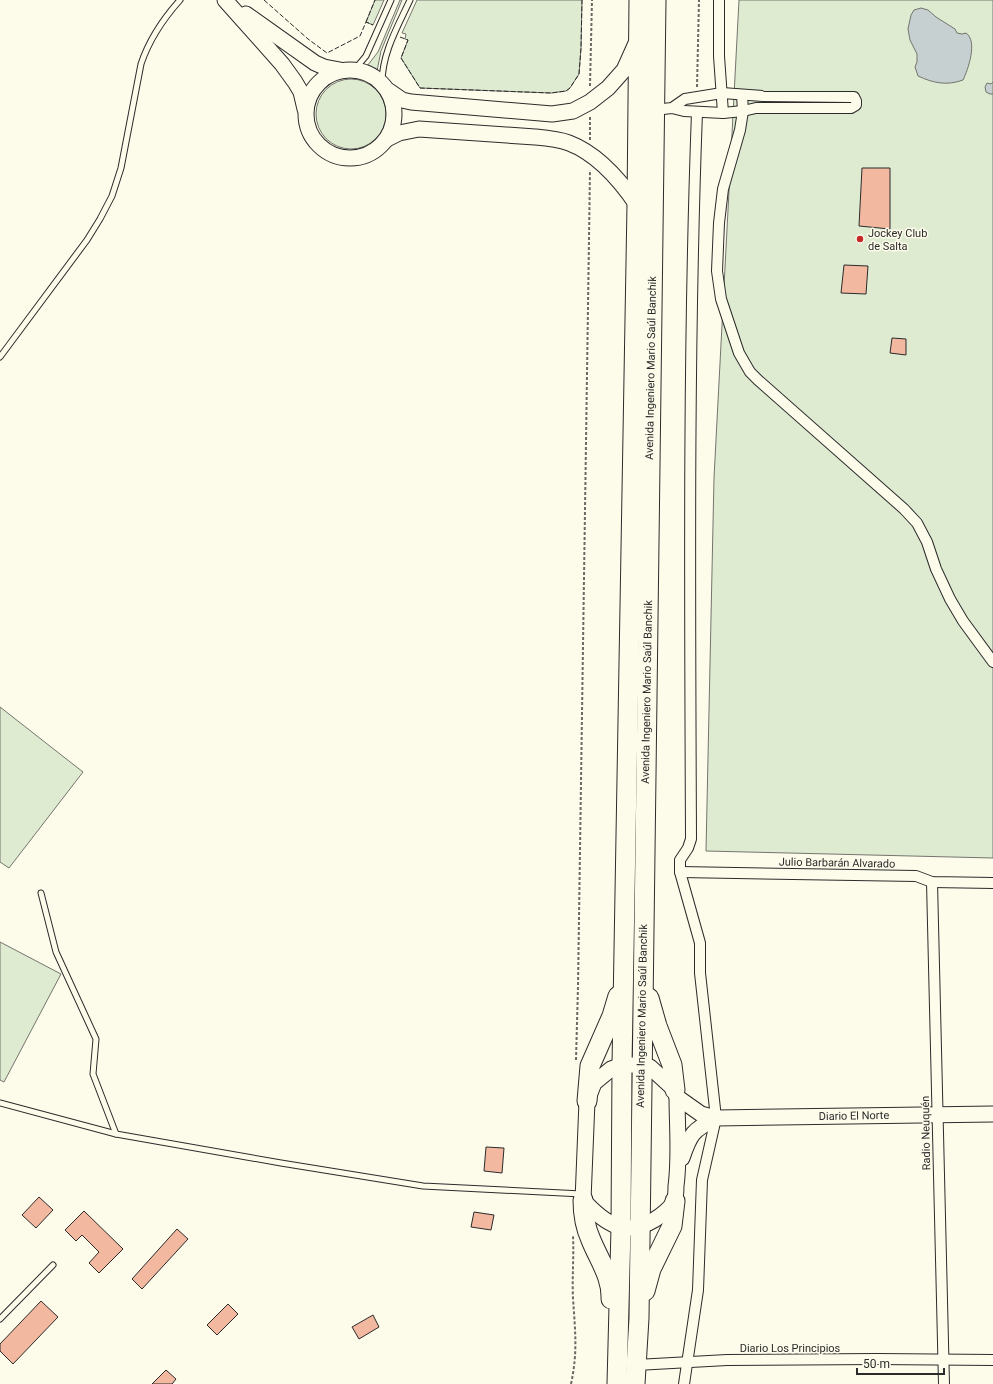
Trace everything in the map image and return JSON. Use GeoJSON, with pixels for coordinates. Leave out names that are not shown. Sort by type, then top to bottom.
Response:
{"type":"FeatureCollection","features":[{"type":"Feature","properties":{"kind":"highway","name":"Avenida Ingeniero Mario Saúl Banchik"},"geometry":{"type":"LineString","coordinates":[[635,1384],[638,1330],[630,1228],[622,1065],[625,969],[639,0]]}},
{"type":"Feature","properties":{"kind":"highway","name":"Avenida Ingeniero Mario Saúl Banchik"},"geometry":{"type":"LineString","coordinates":[[617,1384],[618,1347],[630,1228],[642,1065],[663,109],[656,0]]}},
{"type":"Feature","properties":{"kind":"highway"},"geometry":{"type":"LineString","coordinates":[[587,1101],[590,1066],[612,1016],[625,969]]}},
{"type":"Feature","properties":{"kind":"highway"},"geometry":{"type":"LineString","coordinates":[[643,978],[657,1026],[672,1064],[676,1093]]}},
{"type":"Feature","properties":{"kind":"highway"},"geometry":{"type":"LineString","coordinates":[[583,1197],[586,1226],[591,1241],[609,1278],[612,1290],[610,1328],[618,1347]]}},
{"type":"Feature","properties":{"kind":"highway"},"geometry":{"type":"LineString","coordinates":[[638,1330],[646,1282],[672,1226],[675,1201]]}},
{"type":"Feature","properties":{"kind":"street"},"geometry":{"type":"LineString","coordinates":[[225,0],[315,63],[324,67],[340,70],[355,69],[370,74],[402,100],[411,102],[552,114],[573,111],[590,102],[608,88],[624,70],[638,38]]}},
{"type":"Feature","properties":{"kind":"street"},"geometry":{"type":"LineString","coordinates":[[225,0],[282,64],[295,82],[301,92],[306,124],[312,138],[322,149],[335,156],[349,159],[364,156],[377,150],[387,139],[392,128],[395,115],[393,103],[385,87]]}},
{"type":"Feature","properties":{"kind":"street"},"geometry":{"type":"LineString","coordinates":[[719,0],[719,56],[723,113]]}},
{"type":"Feature","properties":{"kind":"street"},"geometry":{"type":"LineString","coordinates":[[305,110],[309,96],[316,85],[327,76],[340,70]]}},
{"type":"Feature","properties":{"kind":"street"},"geometry":{"type":"LineString","coordinates":[[722,93],[742,95],[854,97],[856,101],[856,105],[851,108],[756,108],[723,113],[663,109],[685,99],[722,93]]}},
{"type":"Feature","properties":{"kind":"street"},"geometry":{"type":"LineString","coordinates":[[742,95],[743,111],[740,130],[723,189],[719,223],[717,271],[721,299],[739,353],[750,372],[758,380],[904,509],[917,523],[927,542],[936,569],[950,599],[963,621],[993,662]]}},
{"type":"Feature","properties":{"kind":"street"},"geometry":{"type":"LineString","coordinates":[[684,1384],[698,1290],[702,1180],[716,1118],[700,973],[700,943],[680,872],[680,860],[688,848],[691,839],[690,403],[697,112]]}},
{"type":"Feature","properties":{"kind":"street"},"geometry":{"type":"LineString","coordinates":[[387,139],[399,133],[419,129],[535,137],[570,143],[590,154],[609,170],[619,180],[637,205]]}},
{"type":"Feature","properties":{"kind":"street","name":"Julio Barbarán Alvarado"},"geometry":{"type":"LineString","coordinates":[[680,872],[916,876],[932,882],[993,883]]}},
{"type":"Feature","properties":{"kind":"street","name":"Radio Neuquén"},"geometry":{"type":"LineString","coordinates":[[932,882],[944,1384]]}},
{"type":"Feature","properties":{"kind":"street"},"geometry":{"type":"LineString","coordinates":[[676,1093],[678,1168],[675,1201],[657,1218],[630,1228],[603,1219],[593,1211],[583,1197],[587,1101],[594,1083],[611,1069],[622,1065],[642,1065],[650,1067],[676,1093],[701,1114],[716,1118]]}},
{"type":"Feature","properties":{"kind":"street","name":"Diario El Norte"},"geometry":{"type":"LineString","coordinates":[[716,1118],[993,1114]]}},
{"type":"Feature","properties":{"kind":"street"},"geometry":{"type":"LineString","coordinates":[[678,1168],[687,1142],[694,1132],[716,1118]]}},
{"type":"Feature","properties":{"kind":"street","name":"Diario Los Principios"},"geometry":{"type":"LineString","coordinates":[[636,1365],[727,1360],[993,1360]]}},
{"type":"Feature","properties":{"kind":"lane"},"geometry":{"type":"LineString","coordinates":[[0,357],[87,240],[103,214],[112,196],[121,168],[141,64],[146,48],[155,33],[180,0]]}},
{"type":"Feature","properties":{"kind":"lane"},"geometry":{"type":"LineString","coordinates":[[355,69],[368,52],[391,0]]}},
{"type":"Feature","properties":{"kind":"lane"},"geometry":{"type":"LineString","coordinates":[[385,87],[382,71],[387,53],[410,0]]}},
{"type":"Feature","properties":{"kind":"lane"},"geometry":{"type":"LineString","coordinates":[[41,893],[56,952],[96,1039],[93,1074],[116,1134]]}},
{"type":"Feature","properties":{"kind":"lane"},"geometry":{"type":"LineString","coordinates":[[0,1103],[116,1134],[423,1186],[583,1197]]}},
{"type":"Feature","properties":{"kind":"lane"},"geometry":{"type":"LineString","coordinates":[[0,1320],[53,1265]]}},
{"type":"Feature","properties":{"kind":"path"},"geometry":{"type":"LineString","coordinates":[[576,1063],[592,0]]}},
{"type":"Feature","properties":{"kind":"path"},"geometry":{"type":"LineString","coordinates":[[697,97],[699,0]]}},
{"type":"Feature","properties":{"kind":"path"},"geometry":{"type":"LineString","coordinates":[[571,1384],[575,1364],[576,1339],[573,1297],[572,1232]]}},
{"type":"Feature","properties":{"kind":"green space"},"geometry":{"type":"Polygon","coordinates":[[[375,0],[384,0],[373,25],[366,22],[375,0]]]}},
{"type":"Feature","properties":{"kind":"green space"},"geometry":{"type":"Polygon","coordinates":[[[400,0],[402,0],[381,51],[377,71],[367,66],[378,52],[400,0]]]}},
{"type":"Feature","properties":{"kind":"green space"},"geometry":{"type":"Polygon","coordinates":[[[417,0],[582,0],[579,74],[570,88],[566,91],[551,93],[420,88],[401,58],[408,40],[405,39],[406,34],[402,33],[417,0]]]}},
{"type":"Feature","properties":{"kind":"green space","name":"Jockey Club de Salta"},"geometry":{"type":"Polygon","coordinates":[[[739,0],[993,0],[993,858],[706,851],[714,478],[739,0]]]}},
{"type":"Feature","properties":{"kind":"green space"},"geometry":{"type":"Polygon","coordinates":[[[351,79],[364,82],[376,89],[383,101],[386,114],[383,127],[376,139],[364,146],[351,149],[338,146],[326,139],[319,127],[316,114],[319,101],[326,89],[338,82],[351,79]]]}},
{"type":"Feature","properties":{"kind":"green space"},"geometry":{"type":"Polygon","coordinates":[[[0,707],[83,772],[9,868],[0,862],[0,707]]]}},
{"type":"Feature","properties":{"kind":"green space"},"geometry":{"type":"Polygon","coordinates":[[[0,942],[61,974],[4,1082],[0,1080],[0,942]]]}},
{"type":"Feature","properties":{"kind":"shaded area"},"geometry":{"type":"Polygon","coordinates":[[[921,8],[928,10],[955,29],[957,33],[966,33],[970,37],[972,49],[971,56],[963,80],[951,83],[940,83],[918,76],[915,67],[917,62],[917,54],[910,40],[908,29],[911,15],[914,10],[921,8]]]}},
{"type":"Feature","properties":{"kind":"shaded area"},"geometry":{"type":"Polygon","coordinates":[[[993,82],[993,94],[990,94],[986,92],[985,87],[987,83],[991,84],[993,82]]]}},
{"type":"Feature","properties":{"kind":"building"},"geometry":{"type":"Polygon","coordinates":[[[862,168],[890,168],[890,229],[859,226],[862,168]]]}},
{"type":"Feature","properties":{"kind":"building"},"geometry":{"type":"Polygon","coordinates":[[[844,265],[868,266],[866,294],[841,293],[844,265]]]}},
{"type":"Feature","properties":{"kind":"building"},"geometry":{"type":"Polygon","coordinates":[[[892,338],[906,339],[906,355],[890,353],[892,338]]]}},
{"type":"Feature","properties":{"kind":"building"},"geometry":{"type":"Polygon","coordinates":[[[486,1147],[504,1148],[502,1173],[484,1171],[486,1147]]]}},
{"type":"Feature","properties":{"kind":"building"},"geometry":{"type":"Polygon","coordinates":[[[39,1197],[53,1210],[36,1228],[22,1215],[39,1197]]]}},
{"type":"Feature","properties":{"kind":"building"},"geometry":{"type":"Polygon","coordinates":[[[84,1211],[123,1249],[99,1273],[89,1263],[99,1252],[82,1235],[76,1241],[65,1230],[84,1211]]]}},
{"type":"Feature","properties":{"kind":"building"},"geometry":{"type":"Polygon","coordinates":[[[474,1212],[494,1215],[491,1230],[471,1227],[474,1212]]]}},
{"type":"Feature","properties":{"kind":"building"},"geometry":{"type":"Polygon","coordinates":[[[177,1229],[188,1239],[142,1289],[132,1279],[177,1229]]]}},
{"type":"Feature","properties":{"kind":"building"},"geometry":{"type":"Polygon","coordinates":[[[41,1301],[58,1317],[13,1364],[0,1351],[0,1344],[41,1301]]]}},
{"type":"Feature","properties":{"kind":"building"},"geometry":{"type":"Polygon","coordinates":[[[228,1304],[238,1314],[217,1335],[207,1325],[228,1304]]]}},
{"type":"Feature","properties":{"kind":"building"},"geometry":{"type":"Polygon","coordinates":[[[373,1315],[379,1327],[359,1339],[352,1327],[373,1315]]]}},
{"type":"Feature","properties":{"kind":"building"},"geometry":{"type":"Polygon","coordinates":[[[166,1370],[176,1379],[172,1384],[152,1384],[166,1370]]]}},
{"type":"Feature","properties":{"kind":"fence"},"geometry":{"type":"LineString","coordinates":[[264,0],[308,39],[327,53],[360,36],[366,22],[373,25]]}},
{"type":"Feature","properties":{"kind":"fence"},"geometry":{"type":"LineString","coordinates":[[366,22],[375,0]]}},
{"type":"Feature","properties":{"kind":"fence"},"geometry":{"type":"LineString","coordinates":[[400,37],[408,40],[401,58],[420,88],[551,93],[566,91],[570,88],[579,74],[582,0]]}},
{"type":"Feature","properties":{"kind":"place","name":"Jockey Club de Salta"},"geometry":{"type":"Point","coordinates":[860,239]}}]}
